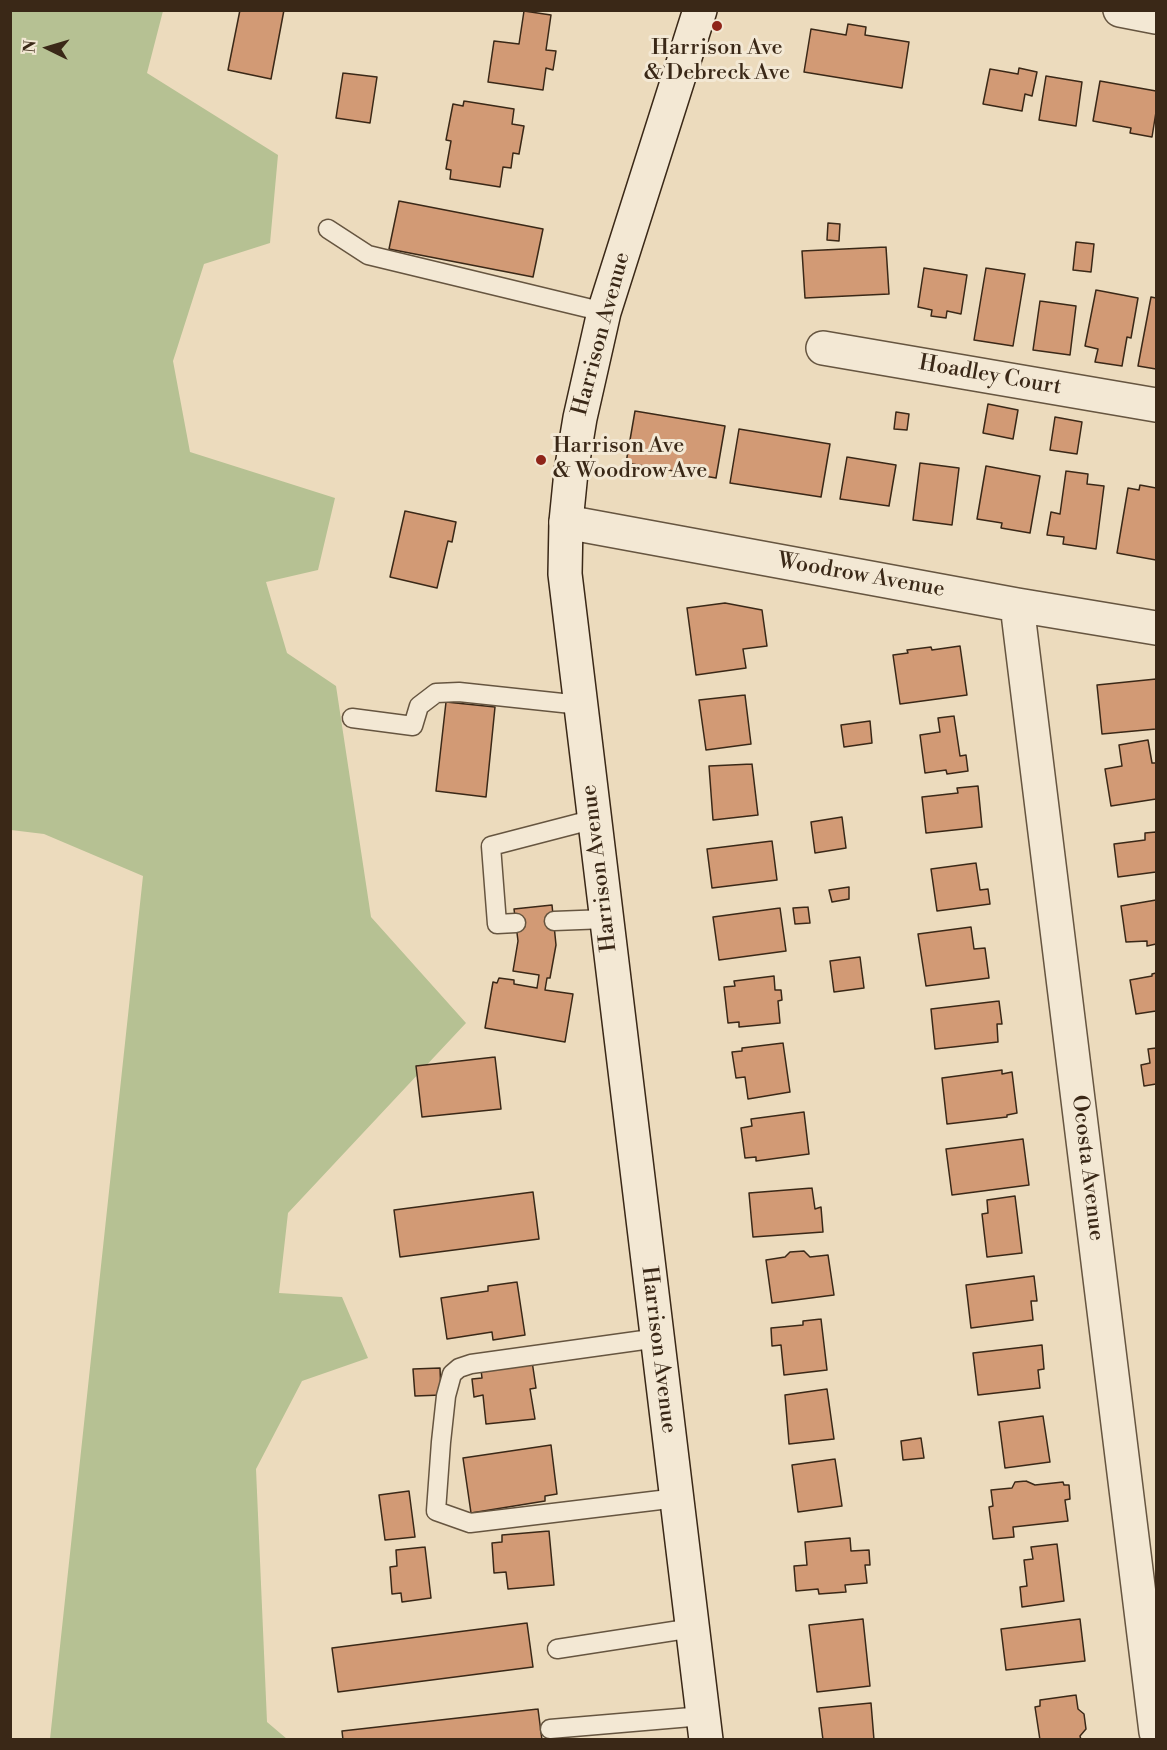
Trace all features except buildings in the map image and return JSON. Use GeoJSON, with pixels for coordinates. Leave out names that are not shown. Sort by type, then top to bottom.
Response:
{"type":"FeatureCollection","features":[{"type":"Feature","properties":{"kind":"street","name":"Harrison Avenue"},"geometry":{"type":"LineString","coordinates":[[700,10],[604,312],[580,418],[571,472],[566,522],[565,574],[704,1728]]}},
{"type":"Feature","properties":{"kind":"street"},"geometry":{"type":"LineString","coordinates":[[1120,10],[1156,17]]}},
{"type":"Feature","properties":{"kind":"street","name":"Hoadley Court"},"geometry":{"type":"LineString","coordinates":[[823,348],[1156,405]]}},
{"type":"Feature","properties":{"kind":"street","name":"Woodrow Avenue"},"geometry":{"type":"LineString","coordinates":[[566,522],[1017,605],[1156,628]]}},
{"type":"Feature","properties":{"kind":"street","name":"Ocosta Avenue"},"geometry":{"type":"LineString","coordinates":[[1017,605],[1156,1732]]}},
{"type":"Feature","properties":{"kind":"lane"},"geometry":{"type":"LineString","coordinates":[[328,229],[368,255],[604,312]]}},
{"type":"Feature","properties":{"kind":"lane"},"geometry":{"type":"LineString","coordinates":[[352,718],[413,726],[419,706],[436,693],[459,692],[581,705]]}},
{"type":"Feature","properties":{"kind":"lane"},"geometry":{"type":"LineString","coordinates":[[516,924],[497,924],[491,846],[595,819]]}},
{"type":"Feature","properties":{"kind":"lane"},"geometry":{"type":"LineString","coordinates":[[554,921],[606,919]]}},
{"type":"Feature","properties":{"kind":"lane"},"geometry":{"type":"LineString","coordinates":[[657,1338],[471,1364],[459,1368],[452,1374],[446,1396],[436,1511],[470,1523],[677,1498]]}},
{"type":"Feature","properties":{"kind":"lane"},"geometry":{"type":"LineString","coordinates":[[557,1649],[693,1628]]}},
{"type":"Feature","properties":{"kind":"lane"},"geometry":{"type":"LineString","coordinates":[[550,1729],[704,1728]]}},
{"type":"Feature","properties":{"kind":"green space"},"geometry":{"type":"Polygon","coordinates":[[[11,11],[163,11],[147,73],[278,155],[270,243],[204,264],[173,361],[190,452],[335,498],[318,570],[266,582],[287,653],[336,686],[371,917],[466,1023],[288,1213],[279,1293],[342,1297],[368,1358],[302,1381],[256,1469],[267,1722],[287,1739],[50,1739],[143,876],[44,834],[11,830],[11,11]]]}},
{"type":"Feature","properties":{"kind":"place","name":"Harrison Ave & Debreck Ave"},"geometry":{"type":"Point","coordinates":[717,26]}},
{"type":"Feature","properties":{"kind":"place","name":"Harrison Ave & Woodrow Ave"},"geometry":{"type":"Point","coordinates":[541,460]}}]}
